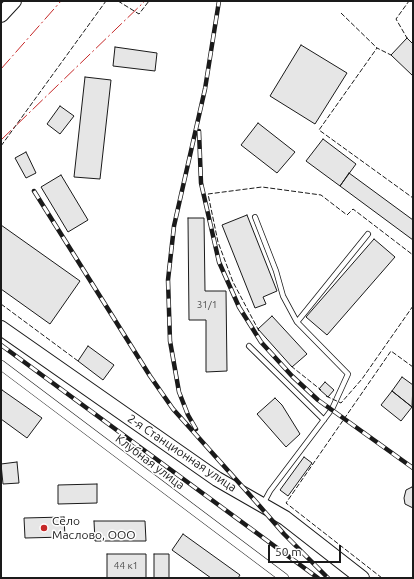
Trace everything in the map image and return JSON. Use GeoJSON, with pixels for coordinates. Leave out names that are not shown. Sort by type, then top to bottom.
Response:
{"type":"FeatureCollection","features":[{"type":"Feature","properties":{"kind":"main road","name":"2-я Станционная улица"},"geometry":{"type":"LineString","coordinates":[[1,328],[217,479],[290,522],[362,578]]}},
{"type":"Feature","properties":{"kind":"street","name":"Клубная улица"},"geometry":{"type":"LineString","coordinates":[[1,365],[284,578]]}},
{"type":"Feature","properties":{"kind":"lane"},"geometry":{"type":"LineString","coordinates":[[255,217],[276,271],[283,296],[297,322],[348,374],[332,409],[270,491],[263,506]]}},
{"type":"Feature","properties":{"kind":"lane"},"geometry":{"type":"LineString","coordinates":[[297,322],[368,234]]}},
{"type":"Feature","properties":{"kind":"lane"},"geometry":{"type":"LineString","coordinates":[[250,346],[324,420]]}},
{"type":"Feature","properties":{"kind":"building"},"geometry":{"type":"Polygon","coordinates":[[[407,38],[413,44],[413,76],[391,55],[407,38]]]}},
{"type":"Feature","properties":{"kind":"building"},"geometry":{"type":"Polygon","coordinates":[[[301,45],[347,73],[315,124],[270,96],[301,45]]]}},
{"type":"Feature","properties":{"kind":"building"},"geometry":{"type":"Polygon","coordinates":[[[115,47],[157,53],[155,71],[113,66],[115,47]]]}},
{"type":"Feature","properties":{"kind":"building"},"geometry":{"type":"Polygon","coordinates":[[[85,77],[111,80],[100,179],[74,177],[85,77]]]}},
{"type":"Feature","properties":{"kind":"building"},"geometry":{"type":"Polygon","coordinates":[[[60,106],[74,116],[60,134],[47,124],[60,106]]]}},
{"type":"Feature","properties":{"kind":"building"},"geometry":{"type":"Polygon","coordinates":[[[258,123],[295,152],[277,173],[241,145],[258,123]]]}},
{"type":"Feature","properties":{"kind":"building"},"geometry":{"type":"Polygon","coordinates":[[[323,139],[356,164],[340,186],[306,161],[323,139]]]}},
{"type":"Feature","properties":{"kind":"building"},"geometry":{"type":"Polygon","coordinates":[[[26,152],[36,173],[26,178],[15,158],[26,152]]]}},
{"type":"Feature","properties":{"kind":"building"},"geometry":{"type":"Polygon","coordinates":[[[349,173],[413,220],[413,240],[340,186],[349,173]]]}},
{"type":"Feature","properties":{"kind":"building"},"geometry":{"type":"Polygon","coordinates":[[[61,175],[88,220],[68,232],[41,187],[61,175]]]}},
{"type":"Feature","properties":{"kind":"building"},"geometry":{"type":"Polygon","coordinates":[[[247,215],[277,291],[263,297],[266,304],[255,308],[222,225],[247,215]]]}},
{"type":"Feature","properties":{"kind":"building"},"geometry":{"type":"Polygon","coordinates":[[[188,218],[204,218],[205,291],[226,291],[227,371],[206,372],[206,320],[189,320],[188,218]]]}},
{"type":"Feature","properties":{"kind":"building"},"geometry":{"type":"Polygon","coordinates":[[[1,225],[80,281],[50,324],[1,289],[1,225]]]}},
{"type":"Feature","properties":{"kind":"building"},"geometry":{"type":"Polygon","coordinates":[[[374,239],[395,257],[327,335],[306,317],[374,239]]]}},
{"type":"Feature","properties":{"kind":"building"},"geometry":{"type":"Polygon","coordinates":[[[272,316],[307,354],[292,367],[258,329],[272,316]]]}},
{"type":"Feature","properties":{"kind":"building"},"geometry":{"type":"Polygon","coordinates":[[[88,346],[114,365],[103,380],[78,361],[88,346]]]}},
{"type":"Feature","properties":{"kind":"building"},"geometry":{"type":"Polygon","coordinates":[[[402,377],[413,385],[412,407],[392,391],[402,377]]]}},
{"type":"Feature","properties":{"kind":"building"},"geometry":{"type":"Polygon","coordinates":[[[325,382],[334,390],[328,397],[319,389],[325,382]]]}},
{"type":"Feature","properties":{"kind":"building"},"geometry":{"type":"Polygon","coordinates":[[[2,390],[42,418],[27,438],[1,419],[2,390]]]}},
{"type":"Feature","properties":{"kind":"building"},"geometry":{"type":"Polygon","coordinates":[[[392,391],[412,407],[401,421],[381,405],[392,391]]]}},
{"type":"Feature","properties":{"kind":"building"},"geometry":{"type":"Polygon","coordinates":[[[275,398],[282,405],[300,434],[286,447],[257,414],[275,398]]]}},
{"type":"Feature","properties":{"kind":"building"},"geometry":{"type":"Polygon","coordinates":[[[304,457],[312,463],[288,496],[280,490],[304,457]]]}},
{"type":"Feature","properties":{"kind":"building"},"geometry":{"type":"Polygon","coordinates":[[[17,462],[19,483],[3,484],[1,464],[17,462]]]}},
{"type":"Feature","properties":{"kind":"building"},"geometry":{"type":"Polygon","coordinates":[[[97,484],[97,503],[58,504],[58,485],[97,484]]]}},
{"type":"Feature","properties":{"kind":"building"},"geometry":{"type":"Polygon","coordinates":[[[412,487],[413,508],[405,504],[404,498],[406,490],[412,487]]]}},
{"type":"Feature","properties":{"kind":"building"},"geometry":{"type":"Polygon","coordinates":[[[64,517],[65,537],[25,538],[24,518],[64,517]]]}},
{"type":"Feature","properties":{"kind":"building"},"geometry":{"type":"Polygon","coordinates":[[[94,521],[145,521],[146,541],[95,541],[94,521]]]}},
{"type":"Feature","properties":{"kind":"building"},"geometry":{"type":"Polygon","coordinates":[[[183,534],[240,575],[238,578],[211,578],[172,550],[183,534]]]}},
{"type":"Feature","properties":{"kind":"building"},"geometry":{"type":"Polygon","coordinates":[[[107,554],[146,554],[146,578],[107,578],[107,554]]]}},
{"type":"Feature","properties":{"kind":"building"},"geometry":{"type":"Polygon","coordinates":[[[154,554],[169,554],[169,578],[154,578],[154,554]]]}},
{"type":"Feature","properties":{"kind":"railway"},"geometry":{"type":"LineString","coordinates":[[196,429],[188,415],[179,392],[170,341],[168,280],[174,226],[205,89],[219,1]]}},
{"type":"Feature","properties":{"kind":"railway"},"geometry":{"type":"LineString","coordinates":[[199,131],[201,183],[219,262],[239,307],[261,342],[292,376],[318,400],[413,468]]}},
{"type":"Feature","properties":{"kind":"railway"},"geometry":{"type":"LineString","coordinates":[[34,191],[150,376],[173,409],[284,534],[328,578]]}},
{"type":"Feature","properties":{"kind":"railway"},"geometry":{"type":"LineString","coordinates":[[1,345],[318,578]]}},
{"type":"Feature","properties":{"kind":"fence"},"geometry":{"type":"LineString","coordinates":[[1,146],[106,1]]}},
{"type":"Feature","properties":{"kind":"fence"},"geometry":{"type":"LineString","coordinates":[[118,1],[139,14],[149,1]]}},
{"type":"Feature","properties":{"kind":"fence"},"geometry":{"type":"LineString","coordinates":[[406,39],[407,38],[396,19],[409,1]]}},
{"type":"Feature","properties":{"kind":"fence"},"geometry":{"type":"LineString","coordinates":[[341,13],[377,48]]}},
{"type":"Feature","properties":{"kind":"fence"},"geometry":{"type":"LineString","coordinates":[[392,54],[391,55],[377,48],[319,130],[413,198]]}},
{"type":"Feature","properties":{"kind":"fence"},"geometry":{"type":"LineString","coordinates":[[259,331],[233,282],[218,242],[208,194],[262,187],[321,195],[347,215],[353,209],[413,255]]}},
{"type":"Feature","properties":{"kind":"fence"},"geometry":{"type":"LineString","coordinates":[[1,304],[78,361]]}},
{"type":"Feature","properties":{"kind":"fence"},"geometry":{"type":"LineString","coordinates":[[326,396],[341,403],[362,379],[413,306]]}},
{"type":"Feature","properties":{"kind":"fence"},"geometry":{"type":"LineString","coordinates":[[382,578],[286,503],[391,351],[413,367]]}},
{"type":"Feature","properties":{"kind":"fence"},"geometry":{"type":"LineString","coordinates":[[291,366],[321,390]]}},
{"type":"Feature","properties":{"kind":"power"},"geometry":{"type":"LineString","coordinates":[[1,69],[61,1]]}},
{"type":"Feature","properties":{"kind":"power"},"geometry":{"type":"LineString","coordinates":[[1,140],[145,1]]}},
{"type":"Feature","properties":{"kind":"place","name":"Село Маслово, ООО"},"geometry":{"type":"Point","coordinates":[44,528]}}]}
